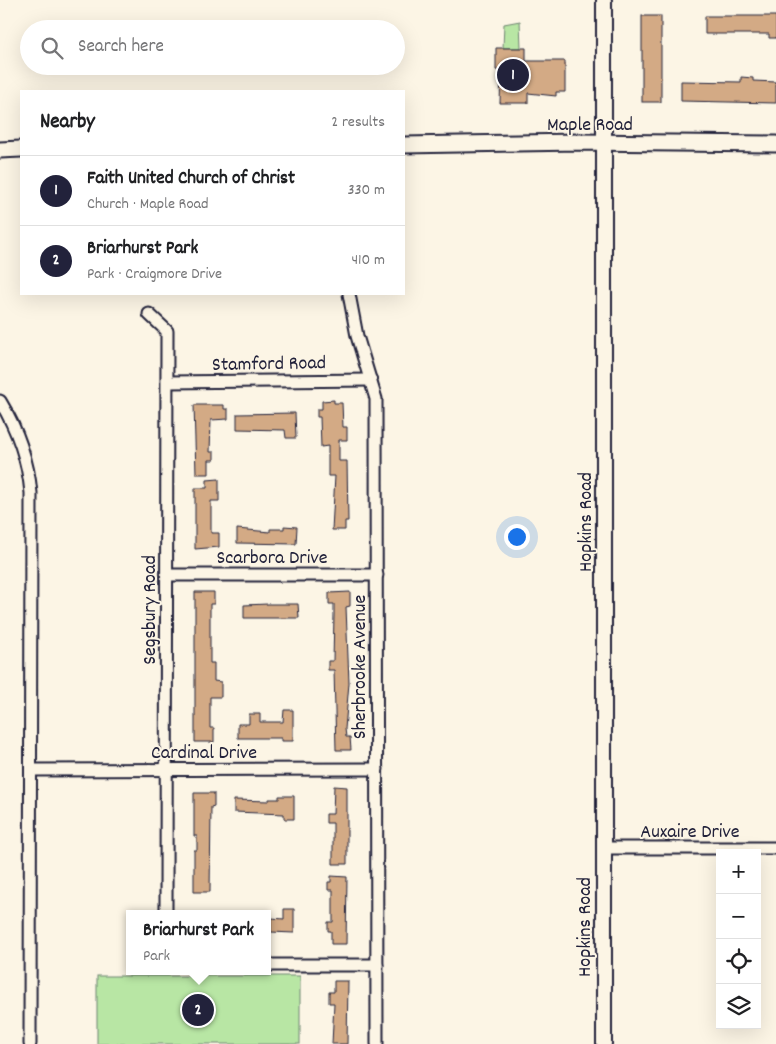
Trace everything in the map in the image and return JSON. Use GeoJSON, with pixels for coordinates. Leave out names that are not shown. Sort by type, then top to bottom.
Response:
{"type":"FeatureCollection","features":[{"type":"Feature","properties":{"kind":"main road","name":"Maple Road"},"geometry":{"type":"LineString","coordinates":[[405,145],[604,142],[776,144]]}},
{"type":"Feature","properties":{"kind":"main road"},"geometry":{"type":"LineString","coordinates":[[0,150],[20,149]]}},
{"type":"Feature","properties":{"kind":"street","name":"Hopkins Road"},"geometry":{"type":"LineString","coordinates":[[604,0],[604,1044]]}},
{"type":"Feature","properties":{"kind":"street","name":"Sherbrooke Avenue"},"geometry":{"type":"LineString","coordinates":[[349,295],[357,336],[376,398],[377,1044]]}},
{"type":"Feature","properties":{"kind":"street","name":"Segsbury Road"},"geometry":{"type":"LineString","coordinates":[[149,314],[167,332],[166,910]]}},
{"type":"Feature","properties":{"kind":"street","name":"Stamford Road"},"geometry":{"type":"LineString","coordinates":[[168,382],[371,380]]}},
{"type":"Feature","properties":{"kind":"street"},"geometry":{"type":"LineString","coordinates":[[0,401],[16,432],[26,458],[31,493],[30,1044]]}},
{"type":"Feature","properties":{"kind":"street","name":"Scarbora Drive"},"geometry":{"type":"LineString","coordinates":[[167,575],[377,575]]}},
{"type":"Feature","properties":{"kind":"street","name":"Cardinal Drive"},"geometry":{"type":"LineString","coordinates":[[30,770],[377,769]]}},
{"type":"Feature","properties":{"kind":"street","name":"Auxaire Drive"},"geometry":{"type":"LineString","coordinates":[[603,848],[776,848]]}},
{"type":"Feature","properties":{"kind":"street"},"geometry":{"type":"LineString","coordinates":[[271,965],[377,965]]}},
{"type":"Feature","properties":{"kind":"green space"},"geometry":{"type":"Polygon","coordinates":[[[520,21],[521,48],[503,48],[504,24],[520,21]]]}},
{"type":"Feature","properties":{"kind":"green space"},"geometry":{"type":"Polygon","coordinates":[[[97,976],[300,976],[300,1044],[97,1044],[97,976]]]}},
{"type":"Feature","properties":{"kind":"building"},"geometry":{"type":"Polygon","coordinates":[[[642,16],[661,16],[661,102],[642,102],[642,16]]]}},
{"type":"Feature","properties":{"kind":"building"},"geometry":{"type":"Polygon","coordinates":[[[705,16],[776,16],[776,38],[769,38],[769,34],[705,34],[705,16]]]}},
{"type":"Feature","properties":{"kind":"building"},"geometry":{"type":"Polygon","coordinates":[[[496,48],[526,48],[526,61],[565,61],[565,92],[556,92],[556,96],[528,93],[528,103],[500,103],[501,71],[496,70],[496,48]]]}},
{"type":"Feature","properties":{"kind":"building"},"geometry":{"type":"Polygon","coordinates":[[[741,77],[753,78],[753,81],[776,82],[776,103],[681,101],[681,81],[741,82],[741,77]]]}},
{"type":"Feature","properties":{"kind":"building"},"geometry":{"type":"Polygon","coordinates":[[[334,400],[334,403],[342,403],[343,427],[347,427],[347,440],[339,440],[339,461],[347,461],[348,521],[345,521],[345,530],[332,530],[335,476],[328,476],[328,446],[321,447],[320,417],[317,417],[317,409],[322,409],[322,401],[334,400]]]}},
{"type":"Feature","properties":{"kind":"building"},"geometry":{"type":"Polygon","coordinates":[[[194,405],[224,405],[224,409],[228,409],[228,419],[211,420],[210,452],[214,452],[214,460],[209,460],[209,474],[196,474],[194,405]]]}},
{"type":"Feature","properties":{"kind":"building"},"geometry":{"type":"Polygon","coordinates":[[[295,413],[296,438],[286,438],[285,430],[237,429],[237,414],[295,413]]]}},
{"type":"Feature","properties":{"kind":"building"},"geometry":{"type":"Polygon","coordinates":[[[219,479],[219,501],[211,501],[211,533],[219,533],[219,547],[195,549],[195,488],[207,488],[207,480],[219,479]]]}},
{"type":"Feature","properties":{"kind":"building"},"geometry":{"type":"Polygon","coordinates":[[[284,526],[297,527],[296,544],[237,543],[237,529],[270,532],[270,529],[284,529],[284,526]]]}},
{"type":"Feature","properties":{"kind":"building"},"geometry":{"type":"Polygon","coordinates":[[[195,592],[214,592],[214,604],[210,604],[210,663],[214,663],[214,681],[221,682],[221,697],[210,697],[210,728],[214,728],[214,742],[195,742],[195,592]]]}},
{"type":"Feature","properties":{"kind":"building"},"geometry":{"type":"Polygon","coordinates":[[[350,592],[350,606],[346,607],[349,683],[345,729],[346,737],[350,737],[351,750],[336,750],[334,670],[328,670],[328,661],[333,661],[334,604],[329,604],[329,593],[350,592]]]}},
{"type":"Feature","properties":{"kind":"building"},"geometry":{"type":"Polygon","coordinates":[[[298,604],[299,618],[244,618],[244,605],[298,604]]]}},
{"type":"Feature","properties":{"kind":"building"},"geometry":{"type":"Polygon","coordinates":[[[284,710],[293,710],[293,741],[281,741],[281,738],[238,738],[238,724],[249,724],[249,714],[260,714],[260,722],[283,722],[284,710]]]}},
{"type":"Feature","properties":{"kind":"building"},"geometry":{"type":"Polygon","coordinates":[[[334,786],[347,787],[347,864],[333,864],[333,823],[326,823],[326,814],[333,814],[334,786]]]}},
{"type":"Feature","properties":{"kind":"building"},"geometry":{"type":"Polygon","coordinates":[[[194,793],[214,793],[214,806],[211,807],[210,892],[194,892],[194,850],[197,850],[197,836],[194,836],[194,793]]]}},
{"type":"Feature","properties":{"kind":"building"},"geometry":{"type":"Polygon","coordinates":[[[279,796],[294,796],[294,819],[284,819],[284,814],[234,812],[234,800],[269,801],[269,799],[279,799],[279,796]]]}},
{"type":"Feature","properties":{"kind":"building"},"geometry":{"type":"Polygon","coordinates":[[[331,876],[347,877],[346,944],[331,944],[331,931],[328,931],[328,922],[333,922],[333,890],[328,890],[328,882],[331,882],[331,876]]]}},
{"type":"Feature","properties":{"kind":"building"},"geometry":{"type":"Polygon","coordinates":[[[284,909],[294,909],[294,933],[271,932],[271,918],[284,919],[284,909]]]}},
{"type":"Feature","properties":{"kind":"building"},"geometry":{"type":"Polygon","coordinates":[[[334,981],[348,981],[347,1044],[332,1044],[334,1003],[329,1003],[329,992],[334,992],[334,981]]]}},
{"type":"Feature","properties":{"kind":"place","name":"Faith United Church of Christ"},"geometry":{"type":"Point","coordinates":[513,75]}},
{"type":"Feature","properties":{"kind":"place","name":"Briarhurst Park"},"geometry":{"type":"Point","coordinates":[198,1010]}}]}
